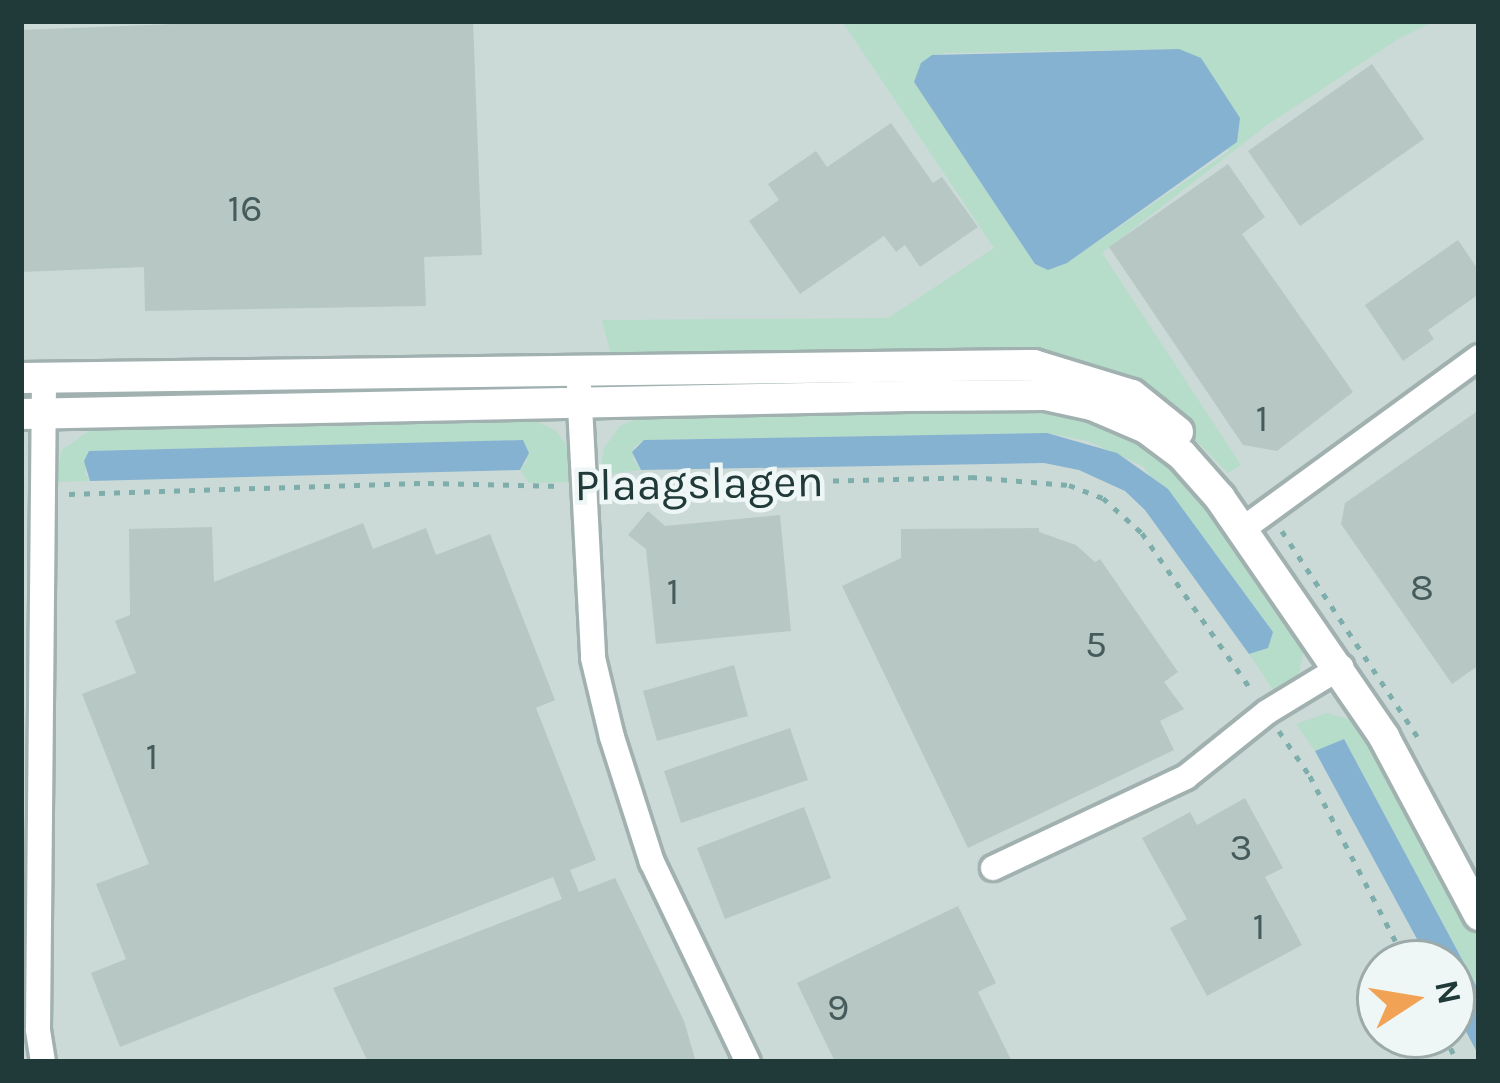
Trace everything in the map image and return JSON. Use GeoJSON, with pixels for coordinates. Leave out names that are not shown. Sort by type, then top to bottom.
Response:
{"type":"FeatureCollection","features":[{"type":"Feature","properties":{"kind":"street"},"geometry":{"type":"LineString","coordinates":[[1243,529],[1479,357]]}},
{"type":"Feature","properties":{"kind":"street"},"geometry":{"type":"LineString","coordinates":[[33,377],[32,414],[44,494],[38,1029],[43,1062]]}},
{"type":"Feature","properties":{"kind":"street","name":"Plaagslagen"},"geometry":{"type":"LineString","coordinates":[[33,377],[1046,395],[1092,405],[1146,428],[1182,455],[1220,498],[1341,667],[1384,737],[1479,916]]}},
{"type":"Feature","properties":{"kind":"street"},"geometry":{"type":"LineString","coordinates":[[579,388],[593,658],[612,737],[652,862],[748,1062]]}},
{"type":"Feature","properties":{"kind":"street","name":"Plaagslagen"},"geometry":{"type":"LineString","coordinates":[[32,414],[579,388]]}},
{"type":"Feature","properties":{"kind":"street"},"geometry":{"type":"LineString","coordinates":[[993,868],[1186,777],[1267,712],[1341,667]]}},
{"type":"Feature","properties":{"kind":"path","name":"Plaagslagen"},"geometry":{"type":"LineString","coordinates":[[44,494],[428,483],[586,486],[970,477],[1069,484],[1103,498],[1142,533],[1310,776],[1394,939]]}},
{"type":"Feature","properties":{"kind":"shaded area"},"geometry":{"type":"Polygon","coordinates":[[[21,21],[1479,21],[1479,1062],[21,1062],[21,21]]]}},
{"type":"Feature","properties":{"kind":"green space"},"geometry":{"type":"Polygon","coordinates":[[[842,21],[1435,21],[1400,38],[1267,125],[1102,253],[1241,465],[1228,473],[1161,405],[1128,383],[617,358],[610,351],[602,320],[888,318],[994,248],[842,21]],[[1179,49],[944,53],[914,82],[1035,264],[1048,269],[1067,263],[1229,151],[1179,49]]]}},
{"type":"Feature","properties":{"kind":"green space"},"geometry":{"type":"Polygon","coordinates":[[[1066,412],[1126,432],[1159,454],[1212,504],[1299,636],[1304,648],[1298,680],[1276,694],[1249,654],[1268,648],[1143,466],[1088,441],[1047,433],[644,440],[634,447],[633,460],[641,470],[600,475],[604,448],[620,426],[646,415],[1066,412]]]}},
{"type":"Feature","properties":{"kind":"green space"},"geometry":{"type":"Polygon","coordinates":[[[536,421],[556,431],[571,451],[573,482],[529,483],[520,470],[527,461],[522,440],[90,451],[85,473],[90,481],[55,482],[62,450],[97,425],[536,421]]]}},
{"type":"Feature","properties":{"kind":"green space"},"geometry":{"type":"Polygon","coordinates":[[[1327,713],[1355,721],[1376,746],[1479,939],[1479,991],[1476,939],[1451,939],[1344,739],[1315,751],[1296,724],[1327,713]]]}},
{"type":"Feature","properties":{"kind":"water"},"geometry":{"type":"Polygon","coordinates":[[[1179,49],[1201,58],[1240,118],[1237,142],[1067,263],[1048,270],[1035,264],[914,82],[921,63],[932,55],[1179,49]]]}},
{"type":"Feature","properties":{"kind":"water"},"geometry":{"type":"Polygon","coordinates":[[[1047,433],[1117,453],[1168,489],[1273,632],[1268,648],[1249,654],[1145,510],[1125,491],[1079,470],[1044,463],[641,470],[632,452],[644,440],[1047,433]]]}},
{"type":"Feature","properties":{"kind":"water"},"geometry":{"type":"Polygon","coordinates":[[[523,440],[529,453],[520,470],[90,481],[84,461],[89,451],[523,440]]]}},
{"type":"Feature","properties":{"kind":"water"},"geometry":{"type":"Polygon","coordinates":[[[1344,739],[1451,939],[1417,939],[1315,751],[1344,739]]]}},
{"type":"Feature","properties":{"kind":"water"},"geometry":{"type":"Polygon","coordinates":[[[1476,985],[1479,991],[1479,1056],[1476,1050],[1476,985]]]}},
{"type":"Feature","properties":{"kind":"building"},"geometry":{"type":"Polygon","coordinates":[[[252,21],[473,21],[482,255],[424,257],[426,306],[145,311],[144,267],[21,272],[21,30],[252,21]]]}},
{"type":"Feature","properties":{"kind":"building"},"geometry":{"type":"Polygon","coordinates":[[[1372,64],[1424,139],[1300,226],[1248,151],[1372,64]]]}},
{"type":"Feature","properties":{"kind":"building"},"geometry":{"type":"Polygon","coordinates":[[[891,123],[933,183],[942,177],[978,227],[920,267],[905,245],[896,252],[884,236],[800,294],[749,221],[779,200],[768,184],[816,151],[827,167],[891,123]]]}},
{"type":"Feature","properties":{"kind":"building"},"geometry":{"type":"Polygon","coordinates":[[[1228,164],[1265,217],[1242,234],[1353,392],[1277,451],[1243,445],[1109,247],[1228,164]]]}},
{"type":"Feature","properties":{"kind":"building"},"geometry":{"type":"Polygon","coordinates":[[[1458,240],[1479,271],[1479,294],[1428,330],[1434,339],[1403,361],[1365,305],[1458,240]]]}},
{"type":"Feature","properties":{"kind":"building"},"geometry":{"type":"Polygon","coordinates":[[[1479,410],[1479,665],[1452,684],[1341,524],[1345,503],[1479,410]]]}},
{"type":"Feature","properties":{"kind":"building"},"geometry":{"type":"Polygon","coordinates":[[[648,511],[665,526],[780,515],[791,631],[656,644],[646,549],[628,535],[648,511]]]}},
{"type":"Feature","properties":{"kind":"building"},"geometry":{"type":"Polygon","coordinates":[[[363,523],[373,549],[426,528],[436,555],[490,534],[555,700],[536,708],[596,860],[570,870],[579,892],[615,878],[684,1021],[696,1062],[368,1062],[333,988],[562,899],[553,877],[120,1047],[91,973],[126,959],[96,884],[149,864],[82,694],[136,673],[115,621],[130,615],[129,529],[212,527],[214,582],[363,523]]]}},
{"type":"Feature","properties":{"kind":"building"},"geometry":{"type":"Polygon","coordinates":[[[1039,528],[1039,532],[1076,545],[1095,562],[1100,559],[1178,672],[1164,682],[1184,709],[1160,721],[1174,750],[968,848],[842,586],[901,558],[901,529],[1039,528]]]}},
{"type":"Feature","properties":{"kind":"building"},"geometry":{"type":"Polygon","coordinates":[[[734,665],[748,716],[657,741],[643,691],[734,665]]]}},
{"type":"Feature","properties":{"kind":"building"},"geometry":{"type":"Polygon","coordinates":[[[790,728],[808,780],[681,823],[664,771],[790,728]]]}},
{"type":"Feature","properties":{"kind":"building"},"geometry":{"type":"Polygon","coordinates":[[[1245,798],[1283,868],[1265,877],[1302,945],[1207,996],[1170,928],[1187,919],[1142,838],[1190,812],[1197,825],[1245,798]]]}},
{"type":"Feature","properties":{"kind":"building"},"geometry":{"type":"Polygon","coordinates":[[[804,807],[831,878],[725,919],[697,848],[804,807]]]}},
{"type":"Feature","properties":{"kind":"building"},"geometry":{"type":"Polygon","coordinates":[[[958,906],[996,983],[978,992],[1011,1060],[835,1062],[797,983],[958,906]]]}}]}
